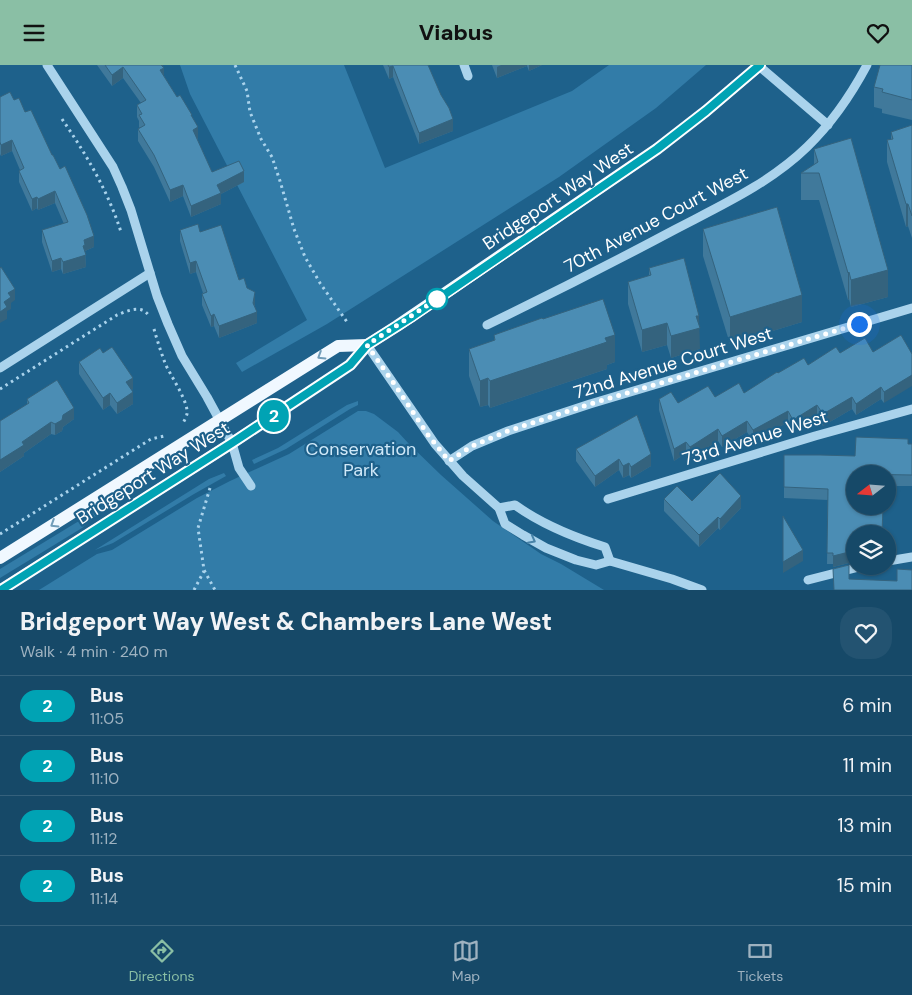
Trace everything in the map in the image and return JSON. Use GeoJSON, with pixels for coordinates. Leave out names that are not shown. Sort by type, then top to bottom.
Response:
{"type":"FeatureCollection","features":[{"type":"Feature","properties":{"kind":"main road","name":"Bridgeport Way West"},"geometry":{"type":"LineString","coordinates":[[1,590],[232,443],[350,365],[367,345],[406,321],[657,149],[759,66]]}},
{"type":"Feature","properties":{"kind":"main road","name":"Bridgeport Way West"},"geometry":{"type":"LineString","coordinates":[[0,558],[338,346],[367,345]]}},
{"type":"Feature","properties":{"kind":"street"},"geometry":{"type":"LineString","coordinates":[[47,65],[113,167],[131,210],[168,324],[182,356],[232,443],[239,468],[251,486]]}},
{"type":"Feature","properties":{"kind":"street"},"geometry":{"type":"LineString","coordinates":[[464,65],[468,76]]}},
{"type":"Feature","properties":{"kind":"street","name":"70th Avenue Court West"},"geometry":{"type":"LineString","coordinates":[[487,325],[607,266],[751,189],[780,170],[807,147],[828,125],[856,87],[867,65]]}},
{"type":"Feature","properties":{"kind":"street"},"geometry":{"type":"LineString","coordinates":[[759,66],[828,125]]}},
{"type":"Feature","properties":{"kind":"street"},"geometry":{"type":"LineString","coordinates":[[0,368],[150,273]]}},
{"type":"Feature","properties":{"kind":"street","name":"72nd Avenue Court West"},"geometry":{"type":"LineString","coordinates":[[449,461],[472,446],[508,431],[590,404],[912,308]]}},
{"type":"Feature","properties":{"kind":"street"},"geometry":{"type":"LineString","coordinates":[[367,345],[428,435],[449,461],[499,508],[506,524],[546,547],[576,560],[596,565],[610,561],[702,590]]}},
{"type":"Feature","properties":{"kind":"street","name":"73rd Avenue West"},"geometry":{"type":"LineString","coordinates":[[608,499],[815,436],[912,409]]}},
{"type":"Feature","properties":{"kind":"street"},"geometry":{"type":"LineString","coordinates":[[499,508],[515,505],[532,517],[556,529],[605,547],[610,561]]}},
{"type":"Feature","properties":{"kind":"street"},"geometry":{"type":"LineString","coordinates":[[896,560],[912,557]]}},
{"type":"Feature","properties":{"kind":"street"},"geometry":{"type":"LineString","coordinates":[[808,580],[846,570]]}},
{"type":"Feature","properties":{"kind":"path"},"geometry":{"type":"LineString","coordinates":[[235,65],[247,91],[250,112],[261,139],[272,157],[294,229],[305,257],[320,283],[347,322]]}},
{"type":"Feature","properties":{"kind":"path"},"geometry":{"type":"LineString","coordinates":[[62,119],[99,179],[116,215],[122,233]]}},
{"type":"Feature","properties":{"kind":"path"},"geometry":{"type":"LineString","coordinates":[[0,389],[117,315],[140,309],[147,313],[149,318]]}},
{"type":"Feature","properties":{"kind":"path"},"geometry":{"type":"LineString","coordinates":[[152,323],[165,363],[182,394],[186,408],[187,413],[179,427]]}},
{"type":"Feature","properties":{"kind":"path"},"geometry":{"type":"LineString","coordinates":[[0,534],[151,439],[166,435]]}},
{"type":"Feature","properties":{"kind":"path"},"geometry":{"type":"LineString","coordinates":[[210,488],[198,529],[204,570],[214,590]]}},
{"type":"Feature","properties":{"kind":"path"},"geometry":{"type":"LineString","coordinates":[[194,590],[204,570]]}},
{"type":"Feature","properties":{"kind":"green space"},"geometry":{"type":"Polygon","coordinates":[[[180,65],[344,65],[385,168],[572,91],[609,65],[706,65],[656,108],[559,177],[327,324],[242,372],[236,363],[307,320],[190,94],[180,65]]]}},
{"type":"Feature","properties":{"kind":"green space"},"geometry":{"type":"Polygon","coordinates":[[[358,401],[358,405],[286,449],[254,464],[252,460],[278,448],[347,405],[358,401]]]}},
{"type":"Feature","properties":{"kind":"green space","name":"Conservation Park"},"geometry":{"type":"Polygon","coordinates":[[[358,411],[374,414],[398,432],[441,475],[493,521],[541,554],[604,590],[39,590],[97,554],[112,550],[197,498],[289,454],[358,411]]]}},
{"type":"Feature","properties":{"kind":"green space"},"geometry":{"type":"Polygon","coordinates":[[[224,473],[226,476],[113,543],[95,550],[209,479],[224,473]]]}},
{"type":"Feature","properties":{"kind":"green space"},"geometry":{"type":"Polygon","coordinates":[[[114,501],[82,528],[0,578],[0,569],[114,501]]]}},
{"type":"Feature","properties":{"kind":"building"},"geometry":{"type":"Polygon","coordinates":[[[105,65],[161,65],[164,68],[160,70],[177,97],[180,95],[198,127],[193,130],[212,172],[239,161],[244,171],[217,185],[221,193],[191,206],[183,185],[170,190],[154,155],[138,129],[145,125],[139,115],[142,114],[137,105],[146,100],[123,67],[112,75],[105,65]]]}},
{"type":"Feature","properties":{"kind":"building"},"geometry":{"type":"Polygon","coordinates":[[[388,65],[428,65],[453,119],[419,133],[393,66],[389,67],[388,65]]]}},
{"type":"Feature","properties":{"kind":"building"},"geometry":{"type":"Polygon","coordinates":[[[880,65],[912,65],[912,100],[882,92],[883,89],[874,87],[880,65]]]}},
{"type":"Feature","properties":{"kind":"building"},"geometry":{"type":"Polygon","coordinates":[[[10,92],[14,100],[19,98],[25,112],[31,110],[60,169],[65,166],[87,215],[94,236],[84,240],[85,245],[83,246],[86,255],[63,262],[61,258],[52,261],[42,230],[68,222],[55,191],[38,199],[37,197],[32,199],[19,171],[24,168],[12,140],[1,145],[0,97],[10,92]]]}},
{"type":"Feature","properties":{"kind":"building"},"geometry":{"type":"Polygon","coordinates":[[[912,125],[912,216],[908,204],[906,204],[887,140],[893,139],[891,132],[912,125]]]}},
{"type":"Feature","properties":{"kind":"building"},"geometry":{"type":"Polygon","coordinates":[[[851,138],[888,270],[851,280],[819,173],[801,173],[818,162],[814,149],[851,138]]]}},
{"type":"Feature","properties":{"kind":"building"},"geometry":{"type":"Polygon","coordinates":[[[777,207],[802,295],[730,317],[703,229],[777,207]]]}},
{"type":"Feature","properties":{"kind":"building"},"geometry":{"type":"Polygon","coordinates":[[[198,224],[200,232],[221,225],[239,280],[244,278],[247,288],[255,292],[253,303],[257,312],[219,326],[214,314],[211,316],[202,294],[207,292],[196,261],[190,263],[180,230],[198,224]]]}},
{"type":"Feature","properties":{"kind":"building"},"geometry":{"type":"Polygon","coordinates":[[[684,258],[699,316],[696,316],[700,328],[671,336],[667,323],[642,330],[628,282],[651,275],[649,268],[684,258]]]}},
{"type":"Feature","properties":{"kind":"building"},"geometry":{"type":"Polygon","coordinates":[[[0,268],[15,289],[8,293],[11,297],[4,302],[7,307],[0,312],[0,268]]]}},
{"type":"Feature","properties":{"kind":"building"},"geometry":{"type":"Polygon","coordinates":[[[603,299],[615,335],[605,338],[607,342],[490,381],[488,378],[480,381],[469,349],[495,340],[494,335],[603,299]]]}},
{"type":"Feature","properties":{"kind":"building"},"geometry":{"type":"Polygon","coordinates":[[[901,335],[912,354],[912,375],[884,392],[881,387],[856,404],[852,397],[823,414],[817,405],[793,420],[788,411],[753,430],[747,421],[722,436],[718,429],[690,447],[686,442],[674,449],[659,399],[671,392],[678,403],[708,386],[715,397],[739,383],[744,393],[777,372],[804,358],[808,365],[836,347],[840,353],[865,338],[873,352],[901,335]]]}},
{"type":"Feature","properties":{"kind":"building"},"geometry":{"type":"Polygon","coordinates":[[[112,347],[133,378],[126,382],[133,392],[117,403],[110,393],[103,398],[79,362],[100,348],[103,353],[112,347]]]}},
{"type":"Feature","properties":{"kind":"building"},"geometry":{"type":"Polygon","coordinates":[[[57,380],[74,408],[63,415],[62,420],[55,424],[51,422],[22,442],[24,445],[0,460],[0,421],[29,403],[27,399],[57,380]]]}},
{"type":"Feature","properties":{"kind":"building"},"geometry":{"type":"Polygon","coordinates":[[[637,415],[651,454],[631,467],[629,463],[623,466],[619,459],[595,476],[576,449],[637,415]]]}},
{"type":"Feature","properties":{"kind":"building"},"geometry":{"type":"Polygon","coordinates":[[[856,437],[908,439],[908,444],[912,444],[912,475],[896,475],[896,465],[846,465],[846,515],[883,515],[882,525],[846,525],[846,553],[833,556],[833,553],[827,553],[828,489],[784,487],[784,455],[855,456],[856,437]]]}},
{"type":"Feature","properties":{"kind":"building"},"geometry":{"type":"Polygon","coordinates":[[[720,473],[741,496],[720,519],[718,517],[699,535],[664,499],[677,486],[692,501],[720,473]]]}},
{"type":"Feature","properties":{"kind":"building"},"geometry":{"type":"Polygon","coordinates":[[[783,516],[803,550],[783,562],[783,516]]]}},
{"type":"Feature","properties":{"kind":"building"},"geometry":{"type":"Polygon","coordinates":[[[846,566],[846,575],[849,575],[849,579],[897,581],[897,569],[912,570],[912,590],[834,590],[833,569],[846,566]]]}},
{"type":"Feature","properties":{"kind":"bus line","name":"2"},"geometry":{"type":"LineString","coordinates":[[1,590],[232,443],[350,365],[367,345],[413,316],[657,149],[706,111],[760,65]]}},
{"type":"Feature","properties":{"kind":"route"},"geometry":{"type":"LineString","coordinates":[[437,299],[443,295],[367,345],[428,435],[449,461],[472,446],[508,431],[590,404],[859,324]]}}]}
